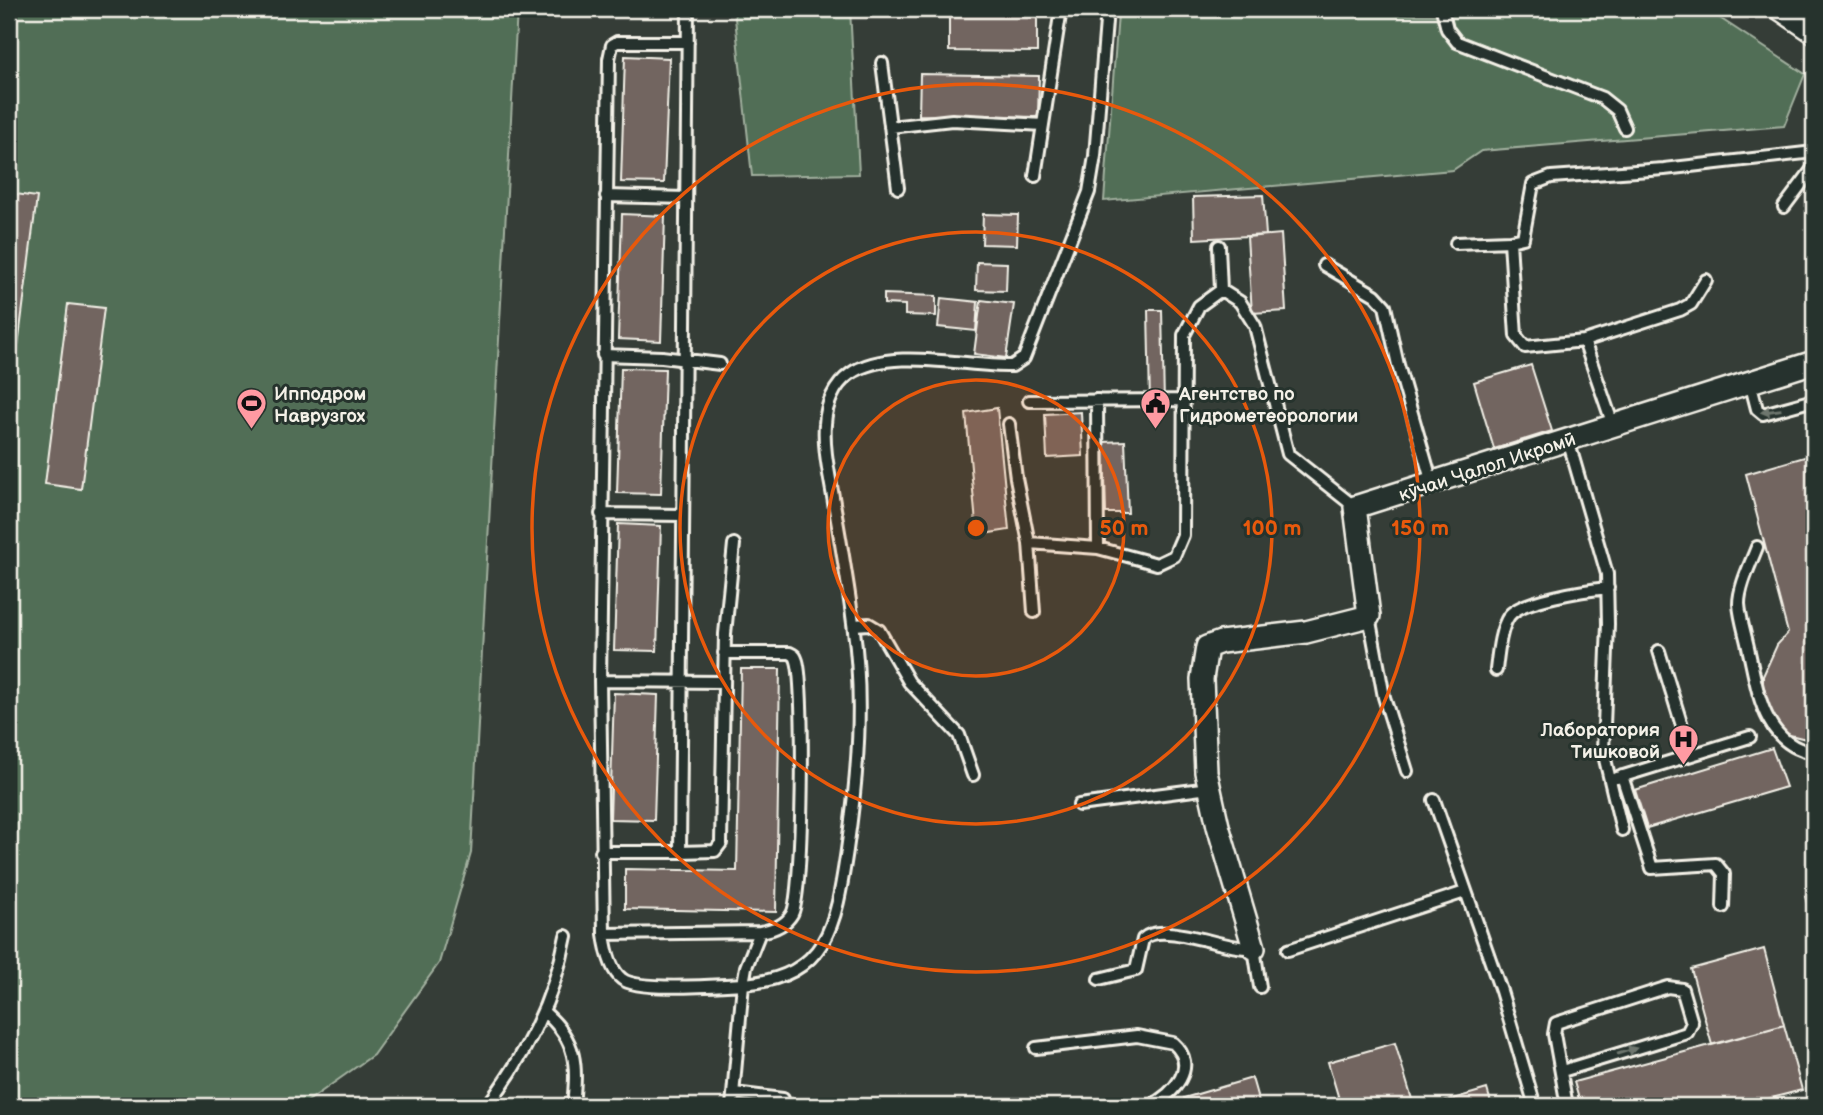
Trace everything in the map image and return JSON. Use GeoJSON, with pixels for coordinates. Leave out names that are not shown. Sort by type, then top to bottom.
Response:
{"type":"FeatureCollection","features":[{"type":"Feature","properties":{"kind":"street"},"geometry":{"type":"LineString","coordinates":[[1780,9],[1814,32]]}},
{"type":"Feature","properties":{"kind":"street","name":"кӯчаи Ҷалол Икромӣ"},"geometry":{"type":"LineString","coordinates":[[1355,508],[1814,362]]}},
{"type":"Feature","properties":{"kind":"street"},"geometry":{"type":"LineString","coordinates":[[1255,948],[1209,789],[1204,754],[1202,680],[1207,647],[1221,642],[1306,632],[1369,616],[1355,508]]}},
{"type":"Feature","properties":{"kind":"lane"},"geometry":{"type":"LineString","coordinates":[[680,852],[688,9]]}},
{"type":"Feature","properties":{"kind":"lane"},"geometry":{"type":"LineString","coordinates":[[1035,176],[1061,9]]}},
{"type":"Feature","properties":{"kind":"lane"},"geometry":{"type":"LineString","coordinates":[[688,42],[623,41],[612,46],[609,59],[600,681],[604,934],[611,964],[626,982],[654,985],[743,984],[775,980],[797,970],[817,955],[832,924],[845,861],[858,753],[859,700],[854,625],[826,453],[825,425],[829,404],[843,380],[869,365],[913,361],[1004,366],[1017,364],[1024,358],[1089,192],[1095,156],[1107,9]]}},
{"type":"Feature","properties":{"kind":"lane"},"geometry":{"type":"LineString","coordinates":[[1442,9],[1447,29],[1457,42],[1602,98],[1618,110],[1625,128]]}},
{"type":"Feature","properties":{"kind":"lane"},"geometry":{"type":"LineString","coordinates":[[882,63],[898,188]]}},
{"type":"Feature","properties":{"kind":"lane"},"geometry":{"type":"LineString","coordinates":[[890,127],[952,120],[1043,125]]}},
{"type":"Feature","properties":{"kind":"lane"},"geometry":{"type":"LineString","coordinates":[[1455,243],[1510,242],[1523,238],[1531,190],[1533,184],[1542,178],[1814,152]]}},
{"type":"Feature","properties":{"kind":"lane"},"geometry":{"type":"LineString","coordinates":[[1784,207],[1814,167]]}},
{"type":"Feature","properties":{"kind":"lane"},"geometry":{"type":"LineString","coordinates":[[606,197],[686,198]]}},
{"type":"Feature","properties":{"kind":"lane"},"geometry":{"type":"LineString","coordinates":[[1510,242],[1519,342],[1530,346],[1584,341],[1680,310],[1691,303],[1706,279]]}},
{"type":"Feature","properties":{"kind":"lane"},"geometry":{"type":"LineString","coordinates":[[1219,246],[1221,290]]}},
{"type":"Feature","properties":{"kind":"lane"},"geometry":{"type":"LineString","coordinates":[[1324,265],[1375,295],[1385,306],[1398,365],[1432,483]]}},
{"type":"Feature","properties":{"kind":"lane"},"geometry":{"type":"LineString","coordinates":[[1029,542],[1098,548],[1157,564],[1168,560],[1182,543],[1183,346],[1187,325],[1199,306],[1221,290]]}},
{"type":"Feature","properties":{"kind":"lane"},"geometry":{"type":"LineString","coordinates":[[1221,290],[1240,302],[1255,326],[1288,454],[1355,508]]}},
{"type":"Feature","properties":{"kind":"lane"},"geometry":{"type":"LineString","coordinates":[[1584,341],[1613,425]]}},
{"type":"Feature","properties":{"kind":"lane"},"geometry":{"type":"LineString","coordinates":[[603,355],[720,364]]}},
{"type":"Feature","properties":{"kind":"lane"},"geometry":{"type":"LineString","coordinates":[[1750,382],[1757,409],[1763,414],[1814,400]]}},
{"type":"Feature","properties":{"kind":"lane"},"geometry":{"type":"LineString","coordinates":[[1097,400],[1098,548]]}},
{"type":"Feature","properties":{"kind":"lane"},"geometry":{"type":"LineString","coordinates":[[1029,401],[1183,400]]}},
{"type":"Feature","properties":{"kind":"lane"},"geometry":{"type":"LineString","coordinates":[[1009,424],[1016,478],[1029,542],[1034,612]]}},
{"type":"Feature","properties":{"kind":"lane"},"geometry":{"type":"LineString","coordinates":[[1568,440],[1598,536],[1608,587],[1602,734],[1607,781],[1622,830]]}},
{"type":"Feature","properties":{"kind":"lane"},"geometry":{"type":"LineString","coordinates":[[601,514],[683,515]]}},
{"type":"Feature","properties":{"kind":"lane"},"geometry":{"type":"LineString","coordinates":[[601,852],[716,851],[721,843],[724,653],[734,544]]}},
{"type":"Feature","properties":{"kind":"lane"},"geometry":{"type":"LineString","coordinates":[[1757,547],[1739,604],[1759,697],[1768,719],[1782,738],[1791,746],[1814,753]]}},
{"type":"Feature","properties":{"kind":"lane"},"geometry":{"type":"LineString","coordinates":[[1496,670],[1507,620],[1515,611],[1575,593],[1608,587]]}},
{"type":"Feature","properties":{"kind":"lane"},"geometry":{"type":"LineString","coordinates":[[1369,616],[1384,697],[1407,771]]}},
{"type":"Feature","properties":{"kind":"lane"},"geometry":{"type":"LineString","coordinates":[[854,625],[869,624],[879,629],[909,682],[959,735],[973,775]]}},
{"type":"Feature","properties":{"kind":"lane"},"geometry":{"type":"LineString","coordinates":[[1659,651],[1691,755]]}},
{"type":"Feature","properties":{"kind":"lane"},"geometry":{"type":"LineString","coordinates":[[604,934],[760,932],[771,930],[793,913],[798,894],[801,711],[798,667],[795,656],[790,653],[724,653]]}},
{"type":"Feature","properties":{"kind":"lane"},"geometry":{"type":"LineString","coordinates":[[600,681],[723,682]]}},
{"type":"Feature","properties":{"kind":"lane"},"geometry":{"type":"LineString","coordinates":[[1607,781],[1750,737]]}},
{"type":"Feature","properties":{"kind":"lane"},"geometry":{"type":"LineString","coordinates":[[1622,776],[1652,868],[1716,864],[1724,874],[1723,907]]}},
{"type":"Feature","properties":{"kind":"lane"},"geometry":{"type":"LineString","coordinates":[[1079,805],[1209,789]]}},
{"type":"Feature","properties":{"kind":"lane"},"geometry":{"type":"LineString","coordinates":[[1434,800],[1501,991],[1535,1106]]}},
{"type":"Feature","properties":{"kind":"lane"},"geometry":{"type":"LineString","coordinates":[[1288,950],[1465,892]]}},
{"type":"Feature","properties":{"kind":"lane"},"geometry":{"type":"LineString","coordinates":[[732,1106],[743,984],[746,967],[760,932]]}},
{"type":"Feature","properties":{"kind":"lane"},"geometry":{"type":"LineString","coordinates":[[1099,979],[1136,970],[1140,945],[1146,935],[1151,933],[1179,935],[1238,949],[1255,948],[1260,987]]}},
{"type":"Feature","properties":{"kind":"lane"},"geometry":{"type":"LineString","coordinates":[[487,1106],[522,1055],[544,1012],[557,978],[566,936]]}},
{"type":"Feature","properties":{"kind":"lane"},"geometry":{"type":"LineString","coordinates":[[1562,1071],[1686,1033],[1692,1023],[1682,989],[1668,987],[1556,1023],[1554,1034],[1567,1106]]}},
{"type":"Feature","properties":{"kind":"lane"},"geometry":{"type":"LineString","coordinates":[[544,1012],[559,1025],[570,1043],[576,1071],[573,1106]]}},
{"type":"Feature","properties":{"kind":"lane"},"geometry":{"type":"LineString","coordinates":[[1036,1048],[1138,1036],[1173,1043],[1183,1055],[1182,1079],[1170,1093],[1150,1106]]}},
{"type":"Feature","properties":{"kind":"lane"},"geometry":{"type":"LineString","coordinates":[[734,1093],[783,1099]]}},
{"type":"Feature","properties":{"kind":"green space","name":"Ипподром Наврузгох"},"geometry":{"type":"Polygon","coordinates":[[[9,9],[517,9],[471,853],[439,963],[373,1055],[301,1106],[9,1106],[9,9]]]}},
{"type":"Feature","properties":{"kind":"green space"},"geometry":{"type":"Polygon","coordinates":[[[734,9],[850,9],[859,174],[752,176],[734,9]]]}},
{"type":"Feature","properties":{"kind":"green space"},"geometry":{"type":"Polygon","coordinates":[[[1456,9],[1706,9],[1805,74],[1784,126],[1481,151],[1453,170],[1104,201],[1118,14],[1455,15],[1456,9]]]}},
{"type":"Feature","properties":{"kind":"building"},"geometry":{"type":"Polygon","coordinates":[[[949,9],[1037,10],[1037,52],[949,51],[949,9]]]}},
{"type":"Feature","properties":{"kind":"building"},"geometry":{"type":"Polygon","coordinates":[[[625,56],[669,58],[664,183],[621,182],[625,56]]]}},
{"type":"Feature","properties":{"kind":"building"},"geometry":{"type":"Polygon","coordinates":[[[920,74],[1039,76],[1038,117],[919,115],[920,74]]]}},
{"type":"Feature","properties":{"kind":"building"},"geometry":{"type":"Polygon","coordinates":[[[9,193],[37,197],[9,416],[9,193]]]}},
{"type":"Feature","properties":{"kind":"building"},"geometry":{"type":"Polygon","coordinates":[[[1263,195],[1266,235],[1194,239],[1193,197],[1263,195]]]}},
{"type":"Feature","properties":{"kind":"building"},"geometry":{"type":"Polygon","coordinates":[[[622,214],[665,216],[661,341],[618,339],[622,214]]]}},
{"type":"Feature","properties":{"kind":"building"},"geometry":{"type":"Polygon","coordinates":[[[983,214],[1018,215],[1017,245],[982,244],[983,214]]]}},
{"type":"Feature","properties":{"kind":"building"},"geometry":{"type":"Polygon","coordinates":[[[1281,234],[1286,311],[1252,313],[1247,237],[1281,234]]]}},
{"type":"Feature","properties":{"kind":"building"},"geometry":{"type":"Polygon","coordinates":[[[977,262],[1007,263],[1006,291],[976,290],[977,262]]]}},
{"type":"Feature","properties":{"kind":"building"},"geometry":{"type":"Polygon","coordinates":[[[884,294],[936,296],[936,316],[905,315],[905,305],[884,304],[884,294]]]}},
{"type":"Feature","properties":{"kind":"building"},"geometry":{"type":"Polygon","coordinates":[[[941,298],[978,302],[976,331],[938,327],[941,298]]]}},
{"type":"Feature","properties":{"kind":"building"},"geometry":{"type":"Polygon","coordinates":[[[981,300],[1014,304],[1006,358],[974,354],[981,300]]]}},
{"type":"Feature","properties":{"kind":"building"},"geometry":{"type":"Polygon","coordinates":[[[68,304],[104,308],[81,489],[45,484],[68,304]]]}},
{"type":"Feature","properties":{"kind":"building"},"geometry":{"type":"Polygon","coordinates":[[[1148,310],[1162,310],[1164,403],[1150,403],[1148,310]]]}},
{"type":"Feature","properties":{"kind":"building"},"geometry":{"type":"Polygon","coordinates":[[[1531,365],[1552,431],[1494,449],[1474,382],[1531,365]]]}},
{"type":"Feature","properties":{"kind":"building"},"geometry":{"type":"Polygon","coordinates":[[[621,368],[665,369],[661,494],[617,493],[621,368]]]}},
{"type":"Feature","properties":{"kind":"building"},"geometry":{"type":"Polygon","coordinates":[[[997,408],[1009,530],[977,535],[966,413],[997,408]]]}},
{"type":"Feature","properties":{"kind":"building"},"geometry":{"type":"Polygon","coordinates":[[[1081,412],[1083,456],[1047,458],[1045,414],[1081,412]]]}},
{"type":"Feature","properties":{"kind":"building"},"geometry":{"type":"Polygon","coordinates":[[[1125,441],[1128,513],[1106,513],[1104,442],[1125,441]]]}},
{"type":"Feature","properties":{"kind":"building"},"geometry":{"type":"Polygon","coordinates":[[[1808,456],[1814,475],[1814,741],[1782,733],[1763,704],[1763,676],[1777,645],[1788,633],[1746,474],[1808,456]]]}},
{"type":"Feature","properties":{"kind":"building"},"geometry":{"type":"Polygon","coordinates":[[[618,524],[661,526],[657,651],[614,650],[618,524]]]}},
{"type":"Feature","properties":{"kind":"building"},"geometry":{"type":"Polygon","coordinates":[[[618,524],[661,526],[657,651],[614,650],[618,524]]]}},
{"type":"Feature","properties":{"kind":"building"},"geometry":{"type":"Polygon","coordinates":[[[741,669],[780,669],[776,912],[625,909],[625,869],[737,871],[741,669]]]}},
{"type":"Feature","properties":{"kind":"building"},"geometry":{"type":"Polygon","coordinates":[[[614,693],[658,695],[654,820],[610,819],[614,693]]]}},
{"type":"Feature","properties":{"kind":"building"},"geometry":{"type":"Polygon","coordinates":[[[1772,748],[1786,787],[1647,828],[1635,790],[1772,748]]]}},
{"type":"Feature","properties":{"kind":"building"},"geometry":{"type":"Polygon","coordinates":[[[1814,894],[1814,929],[1805,896],[1814,894]]]}},
{"type":"Feature","properties":{"kind":"building"},"geometry":{"type":"Polygon","coordinates":[[[1764,949],[1784,1025],[1712,1045],[1691,969],[1764,949]]]}},
{"type":"Feature","properties":{"kind":"building"},"geometry":{"type":"Polygon","coordinates":[[[1784,1025],[1802,1090],[1741,1106],[1581,1106],[1574,1082],[1784,1025]]]}},
{"type":"Feature","properties":{"kind":"building"},"geometry":{"type":"Polygon","coordinates":[[[1395,1043],[1414,1106],[1341,1106],[1328,1062],[1395,1043]]]}},
{"type":"Feature","properties":{"kind":"building"},"geometry":{"type":"Polygon","coordinates":[[[1252,1078],[1260,1106],[1187,1106],[1184,1098],[1252,1078]]]}},
{"type":"Feature","properties":{"kind":"building"},"geometry":{"type":"Polygon","coordinates":[[[1487,1089],[1492,1106],[1429,1106],[1487,1089]]]}},
{"type":"Feature","properties":{"kind":"place","name":"Ипподром Наврузгох"},"geometry":{"type":"Point","coordinates":[251,431]}},
{"type":"Feature","properties":{"kind":"place","name":"Агентство по Гидрометеорологии"},"geometry":{"type":"Point","coordinates":[1156,431]}},
{"type":"Feature","properties":{"kind":"place","name":"Лаборатория Тишковой"},"geometry":{"type":"Point","coordinates":[1683,767]}}]}
